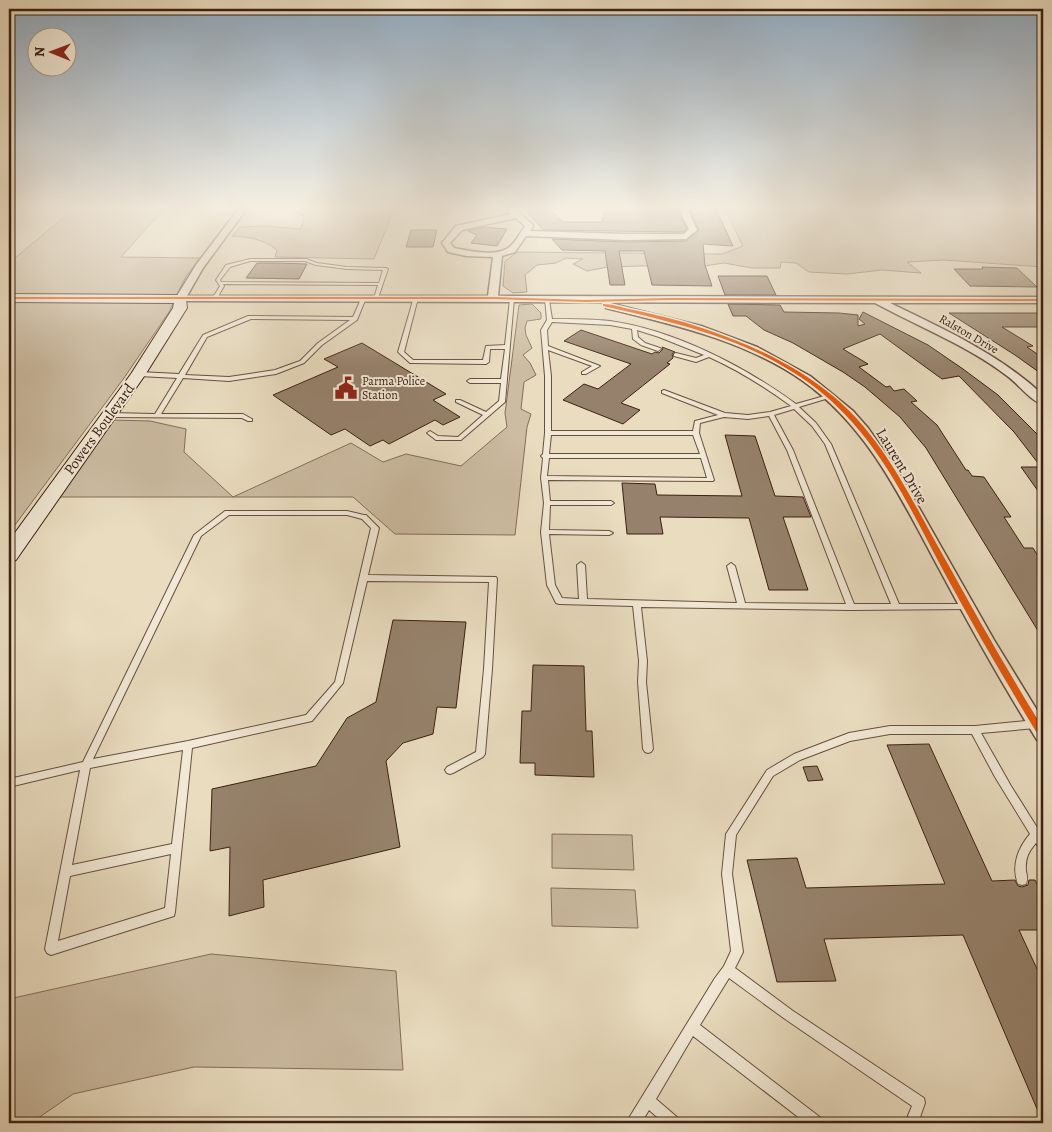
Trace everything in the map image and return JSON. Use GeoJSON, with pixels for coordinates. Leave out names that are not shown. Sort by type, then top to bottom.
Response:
{"type":"FeatureCollection","features":[{"type":"Feature","properties":{"kind":"street"},"geometry":{"type":"LineString","coordinates":[[180,299],[204,260]]}},
{"type":"Feature","properties":{"kind":"street"},"geometry":{"type":"LineString","coordinates":[[493,298],[498,260]]}},
{"type":"Feature","properties":{"kind":"street"},"geometry":{"type":"LineString","coordinates":[[9,298],[493,298],[585,301],[669,298],[1043,300]]}},
{"type":"Feature","properties":{"kind":"street"},"geometry":{"type":"LineString","coordinates":[[666,318],[663,307],[669,298]]}},
{"type":"Feature","properties":{"kind":"street","name":"Powers Boulevard"},"geometry":{"type":"LineString","coordinates":[[9,555],[139,374],[180,308],[180,299]]}},
{"type":"Feature","properties":{"kind":"street","name":"Ralston Drive"},"geometry":{"type":"LineString","coordinates":[[876,299],[981,352],[1033,390],[1043,401]]}},
{"type":"Feature","properties":{"kind":"street","name":"Laurent Drive"},"geometry":{"type":"LineString","coordinates":[[585,301],[666,318],[714,332],[759,351],[798,373],[830,396],[856,421],[880,451],[1003,672],[1040,730]]}},
{"type":"Feature","properties":{"kind":"lane"},"geometry":{"type":"LineString","coordinates":[[214,299],[222,286],[218,280],[228,266],[250,260],[306,260],[316,264],[347,268],[386,269],[376,298]]}},
{"type":"Feature","properties":{"kind":"lane"},"geometry":{"type":"LineString","coordinates":[[220,283],[381,284]]}},
{"type":"Feature","properties":{"kind":"lane"},"geometry":{"type":"LineString","coordinates":[[139,374],[229,379],[276,372],[302,362],[320,344],[355,319],[364,298]]}},
{"type":"Feature","properties":{"kind":"lane"},"geometry":{"type":"LineString","coordinates":[[416,298],[401,352],[412,362],[486,362],[488,347],[508,347]]}},
{"type":"Feature","properties":{"kind":"lane"},"geometry":{"type":"LineString","coordinates":[[430,433],[436,438],[459,439],[502,402],[512,299]]}},
{"type":"Feature","properties":{"kind":"lane"},"geometry":{"type":"LineString","coordinates":[[547,300],[550,320],[544,330],[548,376],[548,433],[544,456],[547,503],[545,532],[551,586],[560,601],[742,606],[967,607]]}},
{"type":"Feature","properties":{"kind":"lane"},"geometry":{"type":"LineString","coordinates":[[157,415],[204,336],[250,317],[355,319]]}},
{"type":"Feature","properties":{"kind":"lane"},"geometry":{"type":"LineString","coordinates":[[550,320],[611,323],[656,334],[744,370],[795,407],[813,422],[828,444],[896,607]]}},
{"type":"Feature","properties":{"kind":"lane"},"geometry":{"type":"LineString","coordinates":[[634,329],[635,338],[643,344],[658,349]]}},
{"type":"Feature","properties":{"kind":"lane"},"geometry":{"type":"LineString","coordinates":[[545,347],[597,366],[584,373]]}},
{"type":"Feature","properties":{"kind":"lane"},"geometry":{"type":"LineString","coordinates":[[676,355],[696,360],[709,355]]}},
{"type":"Feature","properties":{"kind":"lane"},"geometry":{"type":"LineString","coordinates":[[470,381],[504,381]]}},
{"type":"Feature","properties":{"kind":"lane"},"geometry":{"type":"LineString","coordinates":[[664,392],[724,415],[748,418],[771,414],[830,396]]}},
{"type":"Feature","properties":{"kind":"lane"},"geometry":{"type":"LineString","coordinates":[[458,401],[487,415]]}},
{"type":"Feature","properties":{"kind":"lane"},"geometry":{"type":"LineString","coordinates":[[771,414],[790,450],[851,607]]}},
{"type":"Feature","properties":{"kind":"lane"},"geometry":{"type":"LineString","coordinates":[[110,415],[242,416],[250,420]]}},
{"type":"Feature","properties":{"kind":"lane"},"geometry":{"type":"LineString","coordinates":[[544,478],[711,480],[696,433],[697,422],[724,415]]}},
{"type":"Feature","properties":{"kind":"lane"},"geometry":{"type":"LineString","coordinates":[[548,433],[696,433]]}},
{"type":"Feature","properties":{"kind":"lane"},"geometry":{"type":"LineString","coordinates":[[544,456],[704,456]]}},
{"type":"Feature","properties":{"kind":"lane"},"geometry":{"type":"LineString","coordinates":[[547,503],[611,503]]}},
{"type":"Feature","properties":{"kind":"lane"},"geometry":{"type":"LineString","coordinates":[[9,783],[86,765],[309,718],[339,682],[375,528],[364,518],[347,513],[227,512],[198,535],[86,765],[51,949],[170,912],[188,745]]}},
{"type":"Feature","properties":{"kind":"lane"},"geometry":{"type":"LineString","coordinates":[[545,532],[609,533]]}},
{"type":"Feature","properties":{"kind":"lane"},"geometry":{"type":"LineString","coordinates":[[581,565],[583,602]]}},
{"type":"Feature","properties":{"kind":"lane"},"geometry":{"type":"LineString","coordinates":[[731,566],[742,606]]}},
{"type":"Feature","properties":{"kind":"lane"},"geometry":{"type":"LineString","coordinates":[[363,578],[493,579],[488,669],[480,754],[450,770]]}},
{"type":"Feature","properties":{"kind":"lane"},"geometry":{"type":"LineString","coordinates":[[637,604],[644,661],[642,682],[648,749]]}},
{"type":"Feature","properties":{"kind":"lane"},"geometry":{"type":"LineString","coordinates":[[634,1123],[728,970],[737,952],[727,874],[731,834],[770,773],[796,757],[849,736],[890,730],[1040,730]]}},
{"type":"Feature","properties":{"kind":"lane"},"geometry":{"type":"LineString","coordinates":[[975,730],[989,758],[1043,845]]}},
{"type":"Feature","properties":{"kind":"lane"},"geometry":{"type":"LineString","coordinates":[[1022,880],[1019,864],[1024,848],[1036,835]]}},
{"type":"Feature","properties":{"kind":"lane"},"geometry":{"type":"LineString","coordinates":[[65,872],[177,848]]}},
{"type":"Feature","properties":{"kind":"lane"},"geometry":{"type":"LineString","coordinates":[[728,970],[789,1015],[919,1103],[912,1123]]}},
{"type":"Feature","properties":{"kind":"lane"},"geometry":{"type":"LineString","coordinates":[[692,1027],[816,1123]]}},
{"type":"Feature","properties":{"kind":"lane"},"geometry":{"type":"LineString","coordinates":[[648,1100],[673,1123]]}},
{"type":"Feature","properties":{"kind":"shaded area"},"geometry":{"type":"Polygon","coordinates":[[[13,260],[199,260],[185,278],[169,312],[124,378],[9,533],[9,263],[13,260]]]}},
{"type":"Feature","properties":{"kind":"shaded area"},"geometry":{"type":"Polygon","coordinates":[[[562,260],[556,263],[537,265],[525,275],[527,292],[513,293],[503,286],[505,261],[562,260]]]}},
{"type":"Feature","properties":{"kind":"shaded area"},"geometry":{"type":"Polygon","coordinates":[[[581,260],[1043,260],[1043,267],[944,260],[907,262],[921,273],[882,270],[847,274],[809,272],[796,263],[781,262],[780,268],[752,268],[724,263],[684,269],[671,265],[608,267],[587,271],[573,264],[581,260]]]}},
{"type":"Feature","properties":{"kind":"shaded area"},"geometry":{"type":"Polygon","coordinates":[[[532,304],[541,313],[541,319],[527,321],[525,328],[532,348],[523,355],[530,363],[536,375],[524,382],[521,409],[531,414],[527,427],[515,535],[395,534],[353,497],[233,497],[351,443],[383,462],[406,454],[461,466],[507,427],[505,413],[519,305],[532,304]]]}},
{"type":"Feature","properties":{"kind":"shaded area"},"geometry":{"type":"Polygon","coordinates":[[[111,420],[150,421],[186,429],[184,452],[233,497],[57,497],[111,420]]]}},
{"type":"Feature","properties":{"kind":"shaded area"},"geometry":{"type":"Polygon","coordinates":[[[552,834],[632,835],[634,870],[552,868],[552,834]]]}},
{"type":"Feature","properties":{"kind":"shaded area"},"geometry":{"type":"Polygon","coordinates":[[[551,888],[635,890],[638,928],[552,926],[551,888]]]}},
{"type":"Feature","properties":{"kind":"shaded area"},"geometry":{"type":"Polygon","coordinates":[[[211,954],[396,971],[403,1070],[194,1067],[73,1094],[31,1123],[9,1123],[9,999],[211,954]]]}},
{"type":"Feature","properties":{"kind":"building"},"geometry":{"type":"Polygon","coordinates":[[[606,260],[621,260],[625,285],[610,285],[606,260]]]}},
{"type":"Feature","properties":{"kind":"building"},"geometry":{"type":"Polygon","coordinates":[[[646,260],[705,260],[712,286],[652,285],[646,260]]]}},
{"type":"Feature","properties":{"kind":"building"},"geometry":{"type":"Polygon","coordinates":[[[257,263],[307,264],[299,279],[246,278],[257,263]]]}},
{"type":"Feature","properties":{"kind":"building"},"geometry":{"type":"Polygon","coordinates":[[[982,267],[1017,268],[1037,287],[970,286],[954,269],[983,269],[982,267]]]}},
{"type":"Feature","properties":{"kind":"building"},"geometry":{"type":"Polygon","coordinates":[[[718,276],[767,276],[776,295],[725,295],[718,276]]]}},
{"type":"Feature","properties":{"kind":"building"},"geometry":{"type":"Polygon","coordinates":[[[728,304],[780,305],[784,312],[858,315],[858,326],[865,324],[859,319],[863,312],[928,345],[963,369],[998,395],[1043,440],[1043,498],[1021,467],[1041,467],[1014,432],[959,376],[942,379],[880,334],[843,349],[868,364],[859,367],[886,387],[890,386],[894,391],[904,389],[917,401],[911,402],[937,425],[966,470],[972,476],[984,477],[1011,517],[1004,517],[1024,548],[1033,548],[1043,564],[1043,639],[926,448],[900,417],[865,387],[843,372],[793,343],[764,330],[746,316],[733,316],[728,304]]]}},
{"type":"Feature","properties":{"kind":"building"},"geometry":{"type":"Polygon","coordinates":[[[949,313],[1043,313],[1043,327],[1002,327],[1033,346],[1027,347],[1043,358],[1043,375],[1015,355],[949,313]]]}},
{"type":"Feature","properties":{"kind":"building"},"geometry":{"type":"Polygon","coordinates":[[[581,330],[652,354],[655,352],[659,353],[663,349],[662,347],[675,352],[672,354],[673,358],[667,363],[670,364],[621,403],[640,410],[623,424],[563,400],[584,384],[598,389],[631,364],[564,341],[581,330]]]}},
{"type":"Feature","properties":{"kind":"building","name":"Parma Police Station"},"geometry":{"type":"Polygon","coordinates":[[[362,343],[446,394],[433,400],[460,417],[443,425],[435,420],[389,444],[383,440],[370,446],[345,429],[331,435],[273,395],[338,367],[324,359],[362,343]]]}},
{"type":"Feature","properties":{"kind":"building"},"geometry":{"type":"Polygon","coordinates":[[[725,435],[755,436],[775,496],[803,497],[811,517],[783,517],[808,590],[769,590],[749,518],[660,517],[663,534],[627,534],[622,483],[655,484],[657,495],[742,496],[725,435]]]}},
{"type":"Feature","properties":{"kind":"building"},"geometry":{"type":"Polygon","coordinates":[[[393,620],[466,622],[456,708],[437,707],[433,734],[403,743],[386,761],[400,847],[263,880],[264,907],[229,916],[230,847],[210,851],[212,789],[316,766],[347,718],[376,702],[393,620]]]}},
{"type":"Feature","properties":{"kind":"building"},"geometry":{"type":"Polygon","coordinates":[[[533,665],[584,666],[586,731],[592,731],[594,777],[535,775],[535,763],[520,763],[522,711],[531,711],[533,665]]]}},
{"type":"Feature","properties":{"kind":"building"},"geometry":{"type":"Polygon","coordinates":[[[929,744],[992,881],[1015,880],[1018,886],[1022,887],[1028,885],[1029,880],[1035,880],[1043,896],[1043,930],[1019,930],[1043,982],[1043,1123],[963,935],[824,939],[836,981],[777,982],[747,860],[797,858],[806,888],[945,884],[887,745],[929,744]]]}},
{"type":"Feature","properties":{"kind":"building"},"geometry":{"type":"Polygon","coordinates":[[[817,766],[823,780],[808,781],[803,767],[817,766]]]}},
{"type":"Feature","properties":{"kind":"cycle path"},"geometry":{"type":"LineString","coordinates":[[9,298],[493,298],[585,301],[669,299],[1043,300]]}},
{"type":"Feature","properties":{"kind":"cycle path"},"geometry":{"type":"LineString","coordinates":[[605,305],[695,327],[752,349],[780,362],[806,378],[848,413],[864,431],[891,469],[988,644],[1043,735]]}},
{"type":"Feature","properties":{"kind":"place","name":"Parma Police Station"},"geometry":{"type":"Point","coordinates":[346,388]}}]}
